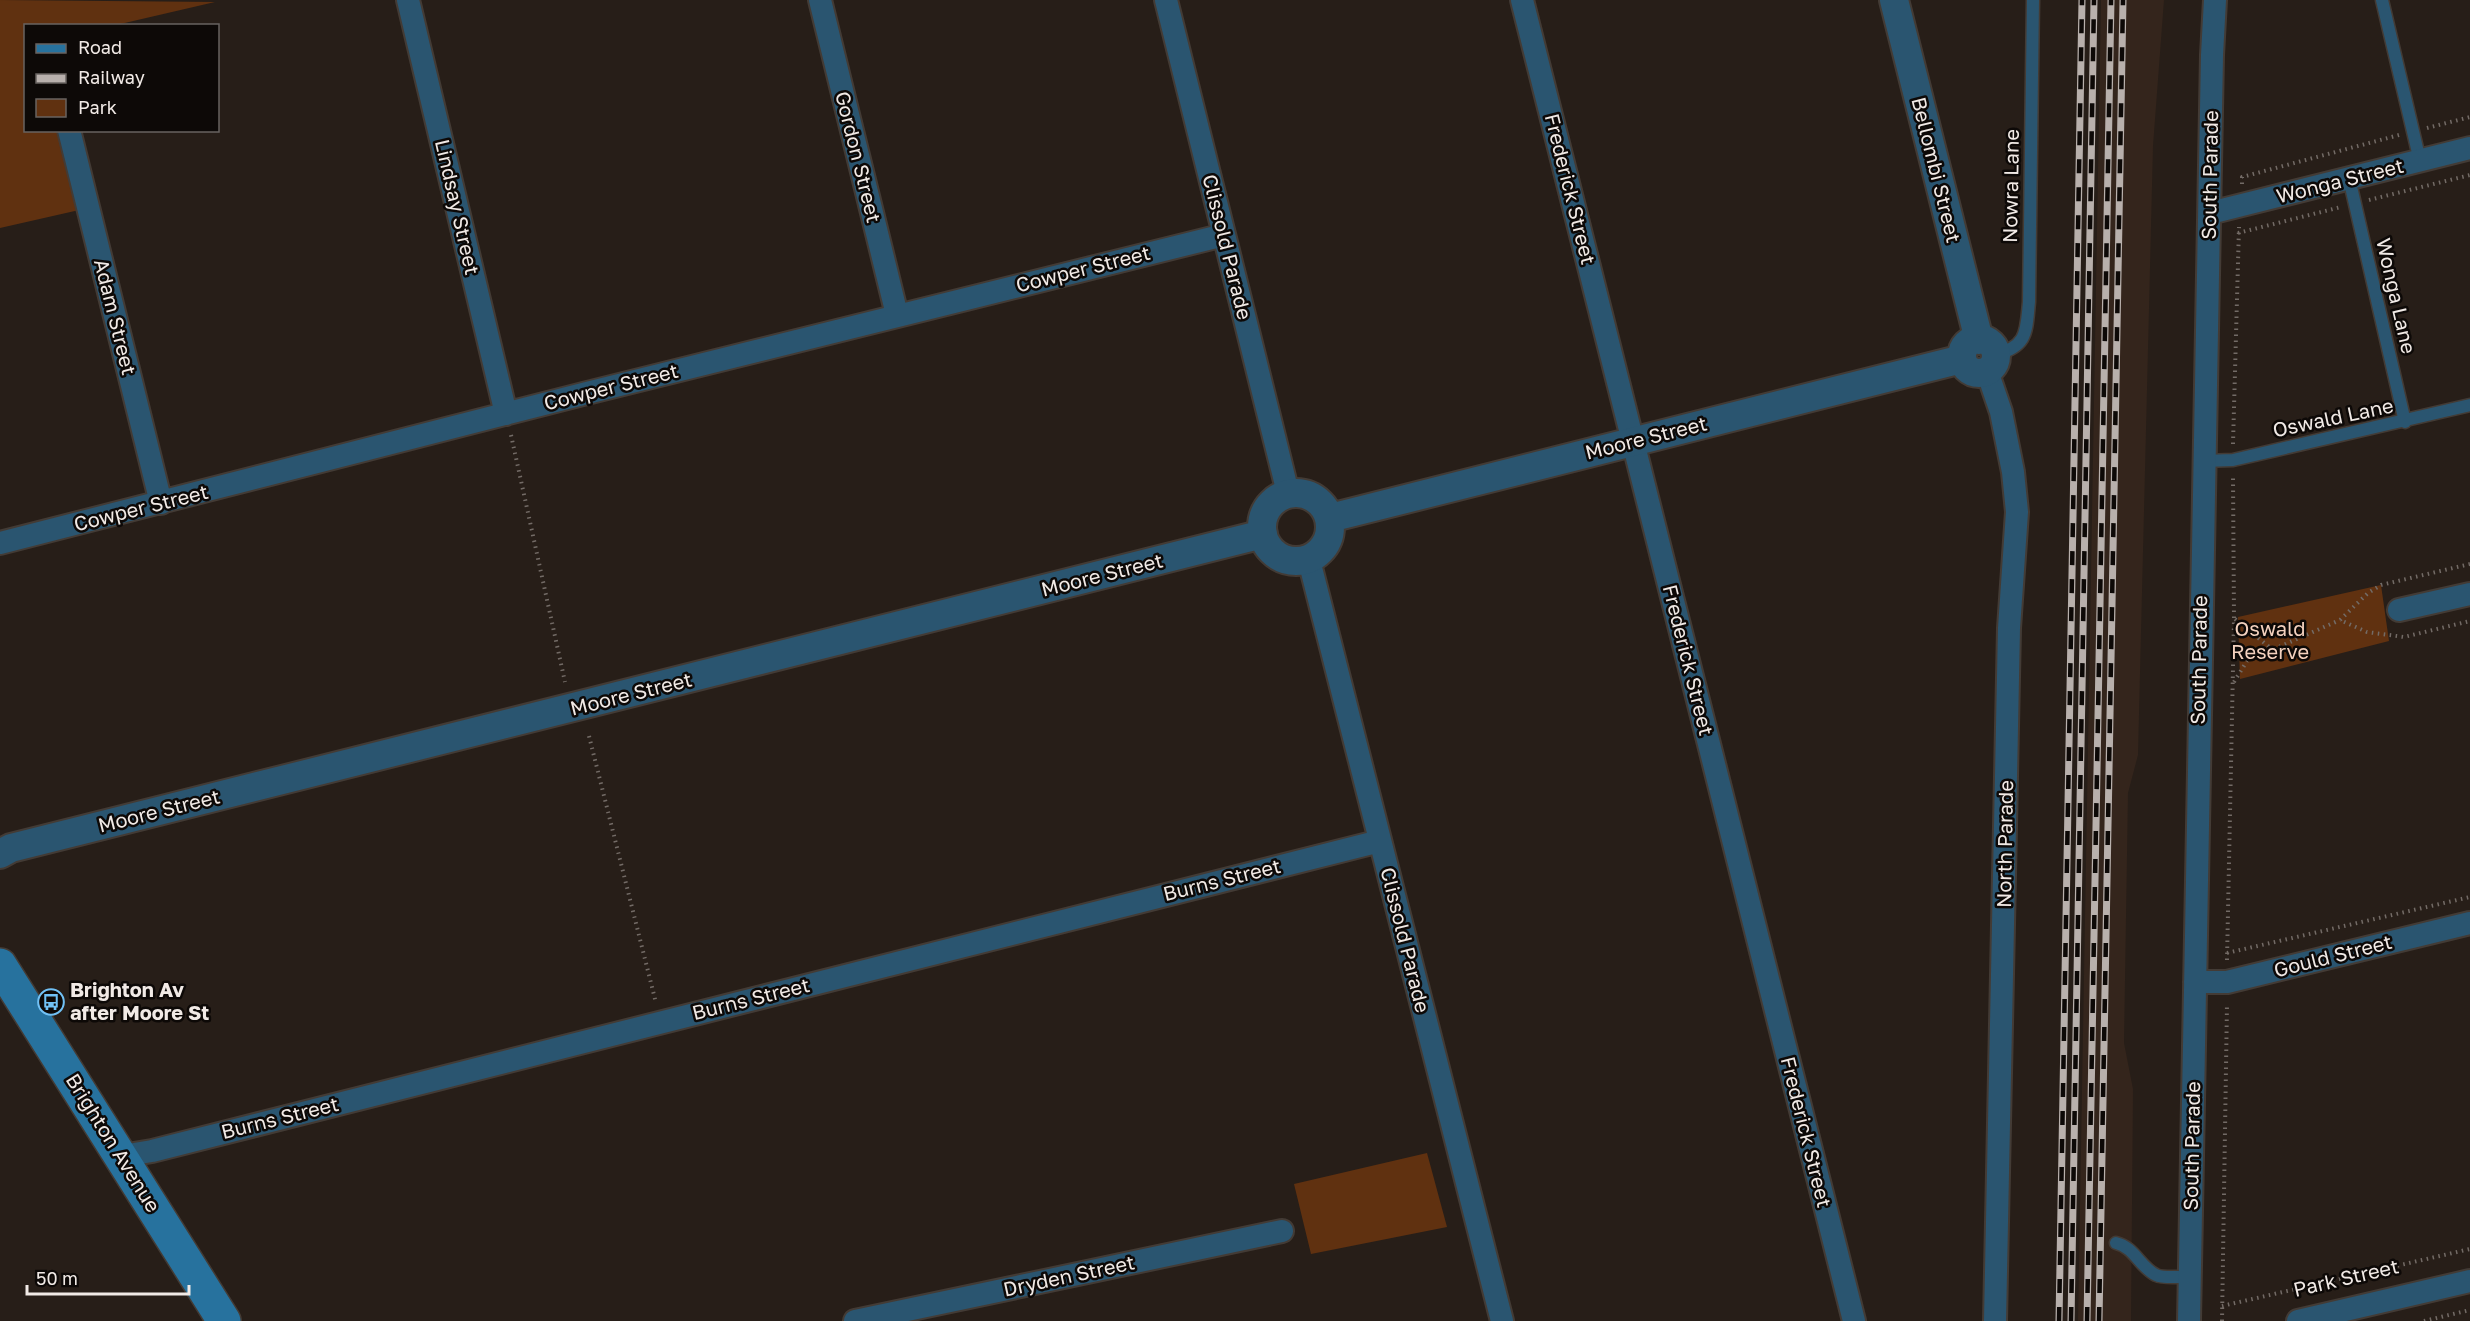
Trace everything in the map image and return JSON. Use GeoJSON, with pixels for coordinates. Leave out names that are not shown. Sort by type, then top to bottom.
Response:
{"type":"FeatureCollection","features":[{"type":"Feature","properties":{"kind":"main road","name":"Brighton Avenue"},"geometry":{"type":"LineString","coordinates":[[0,965],[224,1321]]}},
{"type":"Feature","properties":{"kind":"street","name":"Lindsay Street"},"geometry":{"type":"LineString","coordinates":[[408,0],[506,414]]}},
{"type":"Feature","properties":{"kind":"street","name":"Gordon Street"},"geometry":{"type":"LineString","coordinates":[[820,0],[897,315]]}},
{"type":"Feature","properties":{"kind":"street","name":"Clissold Parade"},"geometry":{"type":"LineString","coordinates":[[1166,0],[1288,494]]}},
{"type":"Feature","properties":{"kind":"street","name":"Frederick Street"},"geometry":{"type":"LineString","coordinates":[[1522,0],[1854,1321]]}},
{"type":"Feature","properties":{"kind":"street","name":"Bellombi Street"},"geometry":{"type":"LineString","coordinates":[[1894,0],[1981,356]]}},
{"type":"Feature","properties":{"kind":"street","name":"South Parade"},"geometry":{"type":"LineString","coordinates":[[2189,1321],[2203,461],[2212,55],[2216,0]]}},
{"type":"Feature","properties":{"kind":"street","name":"Adam Street"},"geometry":{"type":"LineString","coordinates":[[69,132],[161,503]]}},
{"type":"Feature","properties":{"kind":"street","name":"Wonga Street"},"geometry":{"type":"LineString","coordinates":[[2210,213],[2470,148]]}},
{"type":"Feature","properties":{"kind":"street","name":"Cowper Street"},"geometry":{"type":"LineString","coordinates":[[0,543],[897,315],[1224,235]]}},
{"type":"Feature","properties":{"kind":"street","name":"Moore Street"},"geometry":{"type":"LineString","coordinates":[[1330,518],[1981,356]]}},
{"type":"Feature","properties":{"kind":"street","name":"North Parade"},"geometry":{"type":"LineString","coordinates":[[1981,356],[2001,412],[2013,472],[2017,512],[2009,628],[1995,1321]]}},
{"type":"Feature","properties":{"kind":"street"},"geometry":{"type":"LineString","coordinates":[[1300,492],[1312,496],[1326,509],[1330,518],[1331,530],[1326,545],[1309,560],[1289,561],[1275,555],[1267,546],[1263,534],[1262,522],[1270,505],[1276,498],[1288,494],[1300,492]]}},
{"type":"Feature","properties":{"kind":"street","name":"Moore Street"},"geometry":{"type":"LineString","coordinates":[[0,854],[22,846],[1263,534]]}},
{"type":"Feature","properties":{"kind":"street","name":"Clissold Parade"},"geometry":{"type":"LineString","coordinates":[[1309,560],[1502,1321]]}},
{"type":"Feature","properties":{"kind":"street"},"geometry":{"type":"LineString","coordinates":[[2399,610],[2470,594]]}},
{"type":"Feature","properties":{"kind":"street","name":"Burns Street"},"geometry":{"type":"LineString","coordinates":[[122,1156],[1380,841]]}},
{"type":"Feature","properties":{"kind":"street","name":"Gould Street"},"geometry":{"type":"LineString","coordinates":[[2194,982],[2227,982],[2470,923]]}},
{"type":"Feature","properties":{"kind":"street","name":"Dryden Street"},"geometry":{"type":"LineString","coordinates":[[855,1321],[1282,1231]]}},
{"type":"Feature","properties":{"kind":"street","name":"Park Street"},"geometry":{"type":"LineString","coordinates":[[2298,1321],[2470,1281]]}},
{"type":"Feature","properties":{"kind":"lane","name":"Nowra Lane"},"geometry":{"type":"LineString","coordinates":[[1981,356],[2013,350],[2026,333],[2029,302],[2033,0]]}},
{"type":"Feature","properties":{"kind":"lane"},"geometry":{"type":"LineString","coordinates":[[2382,0],[2420,161]]}},
{"type":"Feature","properties":{"kind":"lane","name":"Wonga Lane"},"geometry":{"type":"LineString","coordinates":[[2349,178],[2405,422]]}},
{"type":"Feature","properties":{"kind":"lane","name":"Oswald Lane"},"geometry":{"type":"LineString","coordinates":[[2203,461],[2233,460],[2405,422],[2470,405]]}},
{"type":"Feature","properties":{"kind":"lane"},"geometry":{"type":"LineString","coordinates":[[2116,1242],[2124,1245],[2142,1264],[2158,1276],[2190,1276]]}},
{"type":"Feature","properties":{"kind":"path","name":"Wonga Street"},"geometry":{"type":"LineString","coordinates":[[2241,206],[2242,177],[2470,117]]}},
{"type":"Feature","properties":{"kind":"path"},"geometry":{"type":"LineString","coordinates":[[2222,1321],[2234,619],[2233,460],[2238,233],[2241,206]]}},
{"type":"Feature","properties":{"kind":"path"},"geometry":{"type":"LineString","coordinates":[[506,414],[565,682]]}},
{"type":"Feature","properties":{"kind":"path"},"geometry":{"type":"LineString","coordinates":[[2234,619],[2273,650]]}},
{"type":"Feature","properties":{"kind":"path"},"geometry":{"type":"LineString","coordinates":[[2233,683],[2247,661],[2340,620]]}},
{"type":"Feature","properties":{"kind":"path"},"geometry":{"type":"LineString","coordinates":[[590,736],[661,1022]]}},
{"type":"Feature","properties":{"kind":"path"},"geometry":{"type":"LineString","coordinates":[[2227,953],[2470,897]]}},
{"type":"Feature","properties":{"kind":"path","name":"Park Street"},"geometry":{"type":"LineString","coordinates":[[2222,1306],[2470,1249]]}},
{"type":"Feature","properties":{"kind":"path"},"geometry":{"type":"LineString","coordinates":[[2424,1321],[2470,1310]]}},
{"type":"Feature","properties":{"kind":"shaded area"},"geometry":{"type":"Polygon","coordinates":[[[2101,0],[2164,0],[2153,146],[2138,755],[2128,793],[2124,1043],[2133,1089],[2131,1321],[2078,1321],[2101,0]]]}},
{"type":"Feature","properties":{"kind":"green space"},"geometry":{"type":"Polygon","coordinates":[[[0,0],[215,2],[120,24],[24,24],[24,132],[69,132],[88,208],[0,228],[0,0]]]}},
{"type":"Feature","properties":{"kind":"green space","name":"Oswald Reserve"},"geometry":{"type":"Polygon","coordinates":[[[2381,585],[2389,641],[2240,679],[2238,617],[2381,585]]]}},
{"type":"Feature","properties":{"kind":"green space"},"geometry":{"type":"Polygon","coordinates":[[[1427,1153],[1447,1227],[1311,1254],[1294,1184],[1427,1153]]]}},
{"type":"Feature","properties":{"kind":"railway"},"geometry":{"type":"LineString","coordinates":[[2059,1321],[2082,0]]}},
{"type":"Feature","properties":{"kind":"railway"},"geometry":{"type":"LineString","coordinates":[[2071,1321],[2094,0]]}},
{"type":"Feature","properties":{"kind":"railway"},"geometry":{"type":"LineString","coordinates":[[2087,1321],[2111,0]]}},
{"type":"Feature","properties":{"kind":"railway"},"geometry":{"type":"LineString","coordinates":[[2099,1321],[2123,0]]}},
{"type":"Feature","properties":{"kind":"place","name":"Brighton Av after Moore St"},"geometry":{"type":"Point","coordinates":[51,1002]}}]}
